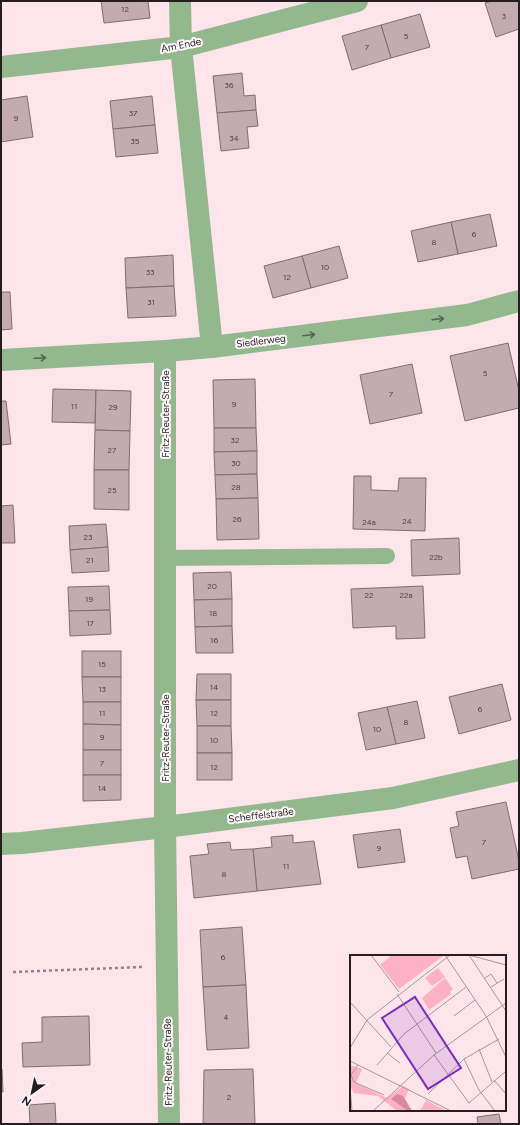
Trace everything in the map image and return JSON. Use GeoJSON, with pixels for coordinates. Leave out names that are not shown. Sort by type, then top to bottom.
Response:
{"type":"FeatureCollection","features":[{"type":"Feature","properties":{"kind":"street"},"geometry":{"type":"LineString","coordinates":[[180,1],[181,47],[212,347]]}},
{"type":"Feature","properties":{"kind":"street","name":"Am Ende"},"geometry":{"type":"LineString","coordinates":[[1,67],[181,47],[357,1]]}},
{"type":"Feature","properties":{"kind":"street","name":"Siedlerweg"},"geometry":{"type":"LineString","coordinates":[[1,360],[212,347],[467,315],[519,300]]}},
{"type":"Feature","properties":{"kind":"street","name":"Fritz-Reuter-Straße"},"geometry":{"type":"LineString","coordinates":[[165,351],[165,827],[169,1124]]}},
{"type":"Feature","properties":{"kind":"street","name":"Scheffelstraße"},"geometry":{"type":"LineString","coordinates":[[1,844],[165,827],[393,798],[519,770]]}},
{"type":"Feature","properties":{"kind":"lane"},"geometry":{"type":"LineString","coordinates":[[165,558],[387,556]]}},
{"type":"Feature","properties":{"kind":"path"},"geometry":{"type":"LineString","coordinates":[[13,972],[166,967]]}},
{"type":"Feature","properties":{"kind":"building"},"geometry":{"type":"Polygon","coordinates":[[[101,1],[148,1],[150,18],[104,23],[101,1]]]}},
{"type":"Feature","properties":{"kind":"building"},"geometry":{"type":"Polygon","coordinates":[[[492,1],[519,1],[519,29],[496,37],[485,3],[492,1]]]}},
{"type":"Feature","properties":{"kind":"building"},"geometry":{"type":"Polygon","coordinates":[[[420,14],[430,47],[391,58],[381,25],[420,14]]]}},
{"type":"Feature","properties":{"kind":"building"},"geometry":{"type":"Polygon","coordinates":[[[381,25],[391,58],[352,70],[342,36],[381,25]]]}},
{"type":"Feature","properties":{"kind":"building"},"geometry":{"type":"Polygon","coordinates":[[[242,73],[244,96],[255,95],[256,110],[217,113],[213,76],[242,73]]]}},
{"type":"Feature","properties":{"kind":"building"},"geometry":{"type":"Polygon","coordinates":[[[27,96],[33,137],[1,142],[1,100],[27,96]]]}},
{"type":"Feature","properties":{"kind":"building"},"geometry":{"type":"Polygon","coordinates":[[[152,96],[155,125],[113,129],[110,101],[152,96]]]}},
{"type":"Feature","properties":{"kind":"building"},"geometry":{"type":"Polygon","coordinates":[[[256,110],[258,126],[247,127],[249,148],[221,151],[217,113],[256,110]]]}},
{"type":"Feature","properties":{"kind":"building"},"geometry":{"type":"Polygon","coordinates":[[[155,125],[158,153],[116,157],[113,129],[155,125]]]}},
{"type":"Feature","properties":{"kind":"building"},"geometry":{"type":"Polygon","coordinates":[[[490,214],[497,246],[458,254],[451,222],[490,214]]]}},
{"type":"Feature","properties":{"kind":"building"},"geometry":{"type":"Polygon","coordinates":[[[451,222],[458,254],[418,262],[411,231],[451,222]]]}},
{"type":"Feature","properties":{"kind":"building"},"geometry":{"type":"Polygon","coordinates":[[[339,246],[348,278],[311,288],[302,256],[339,246]]]}},
{"type":"Feature","properties":{"kind":"building"},"geometry":{"type":"Polygon","coordinates":[[[173,255],[174,286],[126,288],[125,258],[173,255]]]}},
{"type":"Feature","properties":{"kind":"building"},"geometry":{"type":"Polygon","coordinates":[[[302,256],[311,288],[273,298],[264,266],[302,256]]]}},
{"type":"Feature","properties":{"kind":"building"},"geometry":{"type":"Polygon","coordinates":[[[174,286],[176,316],[128,318],[126,288],[174,286]]]}},
{"type":"Feature","properties":{"kind":"building"},"geometry":{"type":"Polygon","coordinates":[[[1,292],[10,292],[12,329],[1,330],[1,292]]]}},
{"type":"Feature","properties":{"kind":"building"},"geometry":{"type":"Polygon","coordinates":[[[508,343],[519,391],[519,408],[465,421],[450,356],[508,343]]]}},
{"type":"Feature","properties":{"kind":"building"},"geometry":{"type":"Polygon","coordinates":[[[412,364],[422,413],[370,424],[360,375],[412,364]]]}},
{"type":"Feature","properties":{"kind":"building"},"geometry":{"type":"Polygon","coordinates":[[[255,379],[256,428],[214,428],[213,380],[255,379]]]}},
{"type":"Feature","properties":{"kind":"building"},"geometry":{"type":"Polygon","coordinates":[[[53,389],[96,390],[95,423],[52,422],[53,389]]]}},
{"type":"Feature","properties":{"kind":"building"},"geometry":{"type":"Polygon","coordinates":[[[96,390],[131,391],[130,431],[95,430],[96,390]]]}},
{"type":"Feature","properties":{"kind":"building"},"geometry":{"type":"Polygon","coordinates":[[[1,401],[6,401],[11,444],[1,445],[1,401]]]}},
{"type":"Feature","properties":{"kind":"building"},"geometry":{"type":"Polygon","coordinates":[[[214,428],[256,428],[257,451],[214,452],[214,428]]]}},
{"type":"Feature","properties":{"kind":"building"},"geometry":{"type":"Polygon","coordinates":[[[95,430],[130,431],[129,470],[94,470],[95,430]]]}},
{"type":"Feature","properties":{"kind":"building"},"geometry":{"type":"Polygon","coordinates":[[[257,451],[257,474],[215,475],[214,452],[257,451]]]}},
{"type":"Feature","properties":{"kind":"building"},"geometry":{"type":"Polygon","coordinates":[[[94,470],[129,470],[129,510],[94,509],[94,470]]]}},
{"type":"Feature","properties":{"kind":"building"},"geometry":{"type":"Polygon","coordinates":[[[257,474],[258,498],[216,499],[215,475],[257,474]]]}},
{"type":"Feature","properties":{"kind":"building"},"geometry":{"type":"Polygon","coordinates":[[[354,476],[371,476],[371,490],[398,491],[399,478],[426,478],[425,531],[353,529],[354,476]]]}},
{"type":"Feature","properties":{"kind":"building"},"geometry":{"type":"Polygon","coordinates":[[[258,498],[259,539],[217,540],[216,499],[258,498]]]}},
{"type":"Feature","properties":{"kind":"building"},"geometry":{"type":"Polygon","coordinates":[[[13,505],[15,543],[1,543],[1,506],[13,505]]]}},
{"type":"Feature","properties":{"kind":"building"},"geometry":{"type":"Polygon","coordinates":[[[106,524],[108,547],[70,550],[69,526],[106,524]]]}},
{"type":"Feature","properties":{"kind":"building"},"geometry":{"type":"Polygon","coordinates":[[[459,538],[460,574],[412,576],[411,540],[459,538]]]}},
{"type":"Feature","properties":{"kind":"building"},"geometry":{"type":"Polygon","coordinates":[[[108,547],[109,571],[72,573],[70,550],[108,547]]]}},
{"type":"Feature","properties":{"kind":"building"},"geometry":{"type":"Polygon","coordinates":[[[231,572],[232,599],[194,600],[193,573],[231,572]]]}},
{"type":"Feature","properties":{"kind":"building"},"geometry":{"type":"Polygon","coordinates":[[[109,586],[110,610],[69,611],[68,587],[109,586]]]}},
{"type":"Feature","properties":{"kind":"building"},"geometry":{"type":"Polygon","coordinates":[[[423,586],[425,638],[396,639],[396,626],[353,628],[351,589],[423,586]]]}},
{"type":"Feature","properties":{"kind":"building"},"geometry":{"type":"Polygon","coordinates":[[[232,599],[232,626],[195,627],[194,600],[232,599]]]}},
{"type":"Feature","properties":{"kind":"building"},"geometry":{"type":"Polygon","coordinates":[[[110,610],[111,634],[70,636],[69,611],[110,610]]]}},
{"type":"Feature","properties":{"kind":"building"},"geometry":{"type":"Polygon","coordinates":[[[232,626],[233,653],[196,653],[195,627],[232,626]]]}},
{"type":"Feature","properties":{"kind":"building"},"geometry":{"type":"Polygon","coordinates":[[[82,651],[121,651],[121,677],[82,677],[82,651]]]}},
{"type":"Feature","properties":{"kind":"building"},"geometry":{"type":"Polygon","coordinates":[[[197,674],[231,674],[231,700],[196,700],[197,674]]]}},
{"type":"Feature","properties":{"kind":"building"},"geometry":{"type":"Polygon","coordinates":[[[82,677],[121,677],[121,702],[83,702],[82,677]]]}},
{"type":"Feature","properties":{"kind":"building"},"geometry":{"type":"Polygon","coordinates":[[[502,684],[511,720],[459,734],[449,697],[502,684]]]}},
{"type":"Feature","properties":{"kind":"building"},"geometry":{"type":"Polygon","coordinates":[[[196,700],[231,700],[231,726],[197,726],[196,700]]]}},
{"type":"Feature","properties":{"kind":"building"},"geometry":{"type":"Polygon","coordinates":[[[417,701],[425,738],[396,744],[387,707],[417,701]]]}},
{"type":"Feature","properties":{"kind":"building"},"geometry":{"type":"Polygon","coordinates":[[[83,702],[121,702],[121,725],[83,724],[83,702]]]}},
{"type":"Feature","properties":{"kind":"building"},"geometry":{"type":"Polygon","coordinates":[[[387,707],[396,744],[366,750],[358,713],[387,707]]]}},
{"type":"Feature","properties":{"kind":"building"},"geometry":{"type":"Polygon","coordinates":[[[83,724],[121,725],[121,750],[83,750],[83,724]]]}},
{"type":"Feature","properties":{"kind":"building"},"geometry":{"type":"Polygon","coordinates":[[[197,726],[231,726],[232,753],[197,753],[197,726]]]}},
{"type":"Feature","properties":{"kind":"building"},"geometry":{"type":"Polygon","coordinates":[[[83,750],[121,750],[121,775],[83,775],[83,750]]]}},
{"type":"Feature","properties":{"kind":"building"},"geometry":{"type":"Polygon","coordinates":[[[197,753],[232,753],[232,780],[197,780],[197,753]]]}},
{"type":"Feature","properties":{"kind":"building"},"geometry":{"type":"Polygon","coordinates":[[[83,775],[121,775],[121,800],[83,801],[83,775]]]}},
{"type":"Feature","properties":{"kind":"building"},"geometry":{"type":"Polygon","coordinates":[[[506,802],[519,861],[519,869],[472,879],[467,856],[456,858],[450,828],[459,826],[456,812],[506,802]]]}},
{"type":"Feature","properties":{"kind":"building"},"geometry":{"type":"Polygon","coordinates":[[[400,829],[405,862],[358,868],[353,835],[400,829]]]}},
{"type":"Feature","properties":{"kind":"building"},"geometry":{"type":"Polygon","coordinates":[[[293,835],[293,843],[314,841],[321,884],[257,891],[253,849],[272,847],[271,837],[293,835]]]}},
{"type":"Feature","properties":{"kind":"building"},"geometry":{"type":"Polygon","coordinates":[[[230,842],[231,850],[253,849],[257,891],[194,898],[190,856],[209,854],[207,844],[230,842]]]}},
{"type":"Feature","properties":{"kind":"building"},"geometry":{"type":"Polygon","coordinates":[[[242,927],[246,985],[203,987],[200,930],[242,927]]]}},
{"type":"Feature","properties":{"kind":"building"},"geometry":{"type":"Polygon","coordinates":[[[246,985],[249,1048],[207,1050],[203,987],[246,985]]]}},
{"type":"Feature","properties":{"kind":"building"},"geometry":{"type":"Polygon","coordinates":[[[89,1016],[90,1065],[23,1067],[22,1043],[42,1042],[42,1017],[89,1016]]]}},
{"type":"Feature","properties":{"kind":"building"},"geometry":{"type":"Polygon","coordinates":[[[2,1069],[3,1092],[1,1092],[2,1069]]]}},
{"type":"Feature","properties":{"kind":"building"},"geometry":{"type":"Polygon","coordinates":[[[253,1069],[255,1124],[203,1124],[204,1070],[253,1069]]]}},
{"type":"Feature","properties":{"kind":"building"},"geometry":{"type":"Polygon","coordinates":[[[55,1103],[56,1124],[30,1124],[29,1105],[55,1103]]]}},
{"type":"Feature","properties":{"kind":"building"},"geometry":{"type":"Polygon","coordinates":[[[499,1114],[501,1124],[478,1124],[477,1117],[499,1114]]]}}]}
